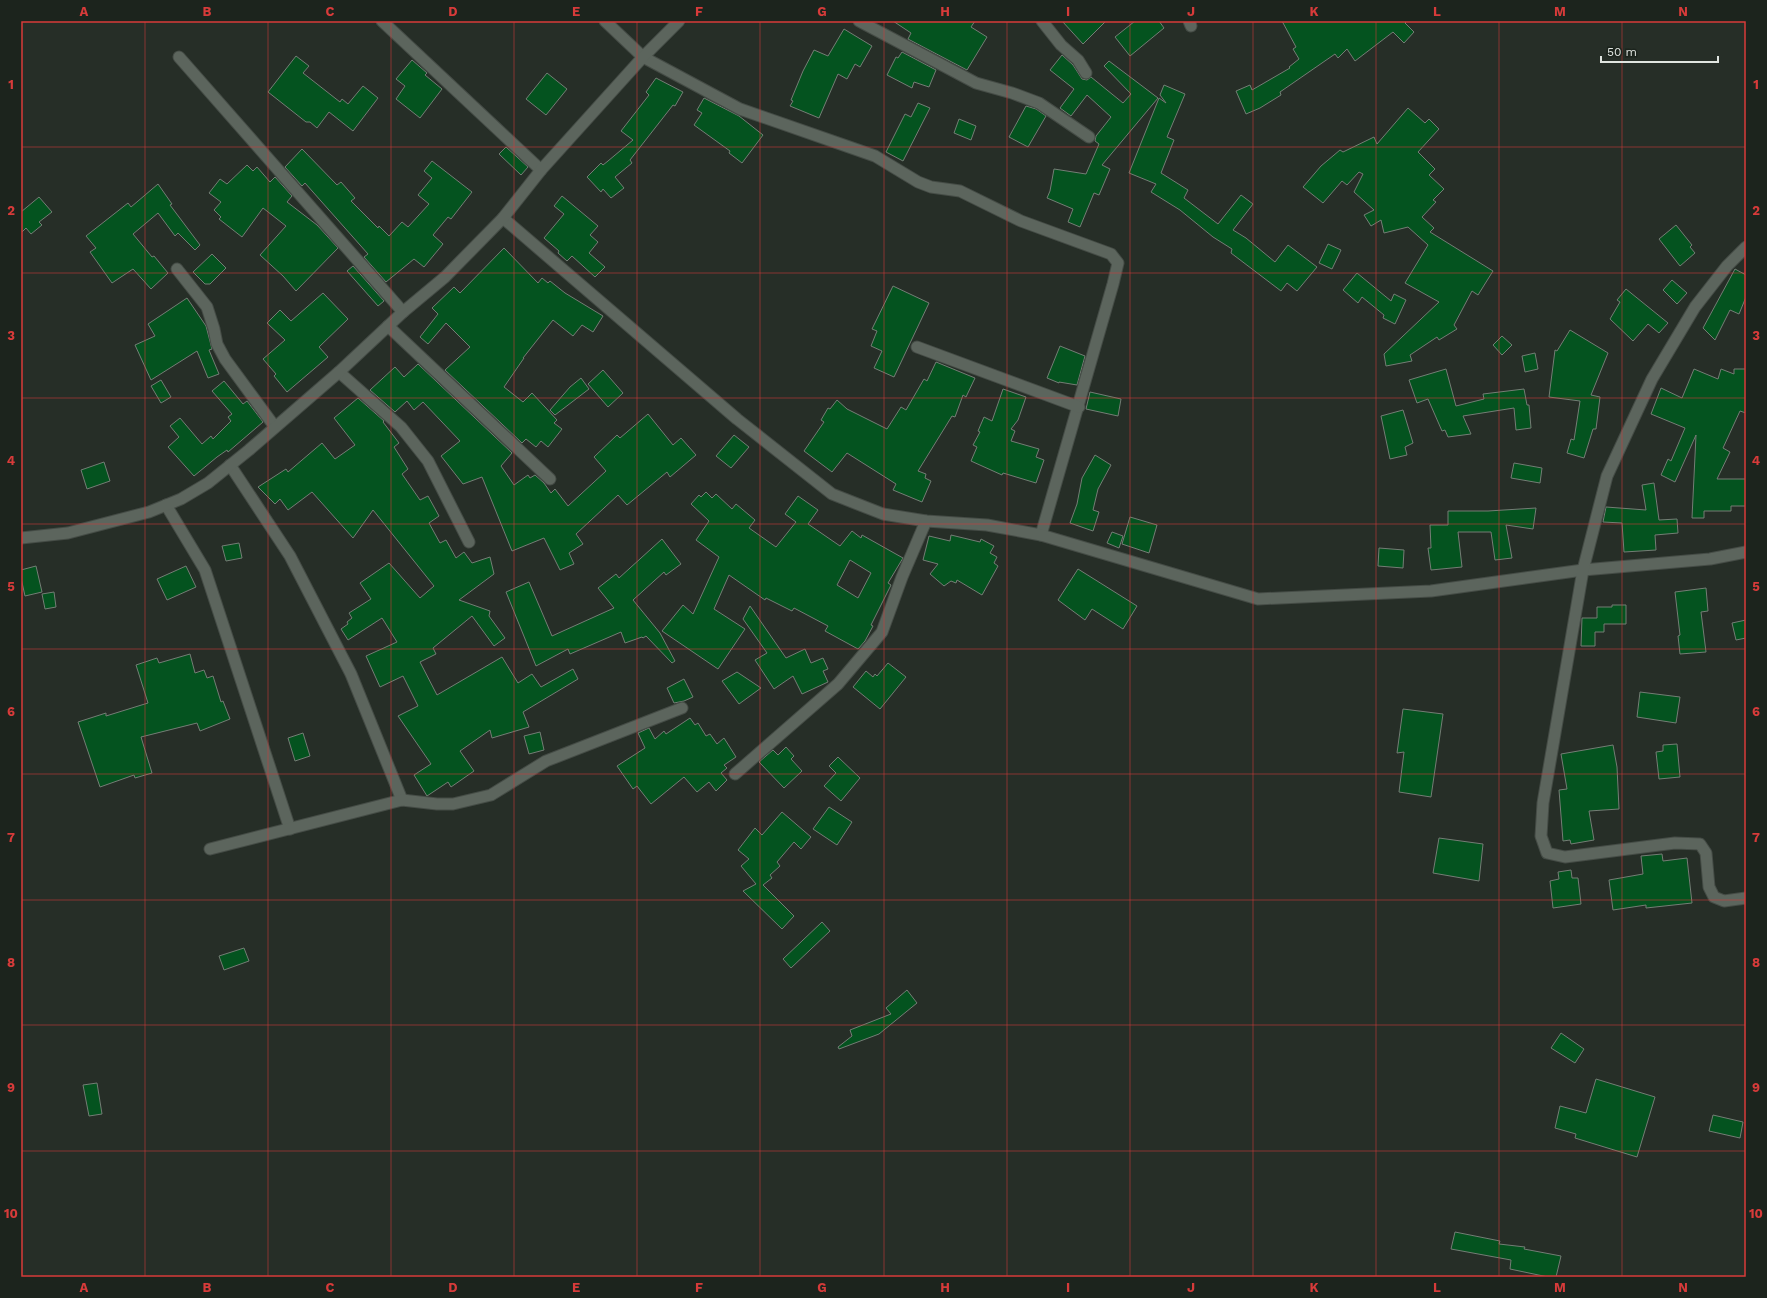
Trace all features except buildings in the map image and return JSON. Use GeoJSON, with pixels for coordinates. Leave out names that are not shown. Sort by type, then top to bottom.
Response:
{"type":"FeatureCollection","features":[{"type":"Feature","properties":{"kind":"street"},"geometry":{"type":"LineString","coordinates":[[382,21],[541,170]]}},
{"type":"Feature","properties":{"kind":"street"},"geometry":{"type":"LineString","coordinates":[[605,21],[642,57],[740,109],[874,156],[918,182],[932,187],[960,191],[1021,221],[1111,254],[1118,263],[1079,406],[1041,535]]}},
{"type":"Feature","properties":{"kind":"street"},"geometry":{"type":"LineString","coordinates":[[21,538],[68,533],[149,512],[181,499],[208,483],[339,372],[403,312],[445,277],[503,218],[541,170],[642,57],[679,21]]}},
{"type":"Feature","properties":{"kind":"street"},"geometry":{"type":"LineString","coordinates":[[859,21],[976,83],[1040,103],[1089,137]]}},
{"type":"Feature","properties":{"kind":"street"},"geometry":{"type":"LineString","coordinates":[[1042,21],[1061,45],[1078,60],[1086,73]]}},
{"type":"Feature","properties":{"kind":"street"},"geometry":{"type":"LineString","coordinates":[[180,57],[403,312]]}},
{"type":"Feature","properties":{"kind":"street"},"geometry":{"type":"LineString","coordinates":[[503,218],[737,419],[832,494],[883,514],[926,521],[987,525],[1041,535],[1258,598],[1431,591],[1583,570],[1710,559],[1746,552]]}},
{"type":"Feature","properties":{"kind":"street"},"geometry":{"type":"LineString","coordinates":[[1746,247],[1727,266],[1695,307],[1652,379],[1607,476],[1583,570],[1543,803],[1541,836],[1547,853],[1565,858],[1675,843],[1700,844],[1706,853],[1709,887],[1714,897],[1724,901],[1746,898]]}},
{"type":"Feature","properties":{"kind":"street"},"geometry":{"type":"LineString","coordinates":[[177,268],[207,307],[217,344],[225,359],[275,427]]}},
{"type":"Feature","properties":{"kind":"street"},"geometry":{"type":"LineString","coordinates":[[388,326],[550,479]]}},
{"type":"Feature","properties":{"kind":"street"},"geometry":{"type":"LineString","coordinates":[[917,347],[1079,406]]}},
{"type":"Feature","properties":{"kind":"street"},"geometry":{"type":"LineString","coordinates":[[339,372],[401,427],[428,461],[469,542]]}},
{"type":"Feature","properties":{"kind":"street"},"geometry":{"type":"LineString","coordinates":[[230,465],[290,556],[351,674],[402,800]]}},
{"type":"Feature","properties":{"kind":"street"},"geometry":{"type":"LineString","coordinates":[[166,505],[205,570],[290,829]]}},
{"type":"Feature","properties":{"kind":"street"},"geometry":{"type":"LineString","coordinates":[[735,774],[838,684],[882,632],[902,577],[926,521]]}},
{"type":"Feature","properties":{"kind":"street"},"geometry":{"type":"LineString","coordinates":[[210,849],[402,800],[437,804],[453,804],[491,795],[546,761],[682,708]]}}]}
